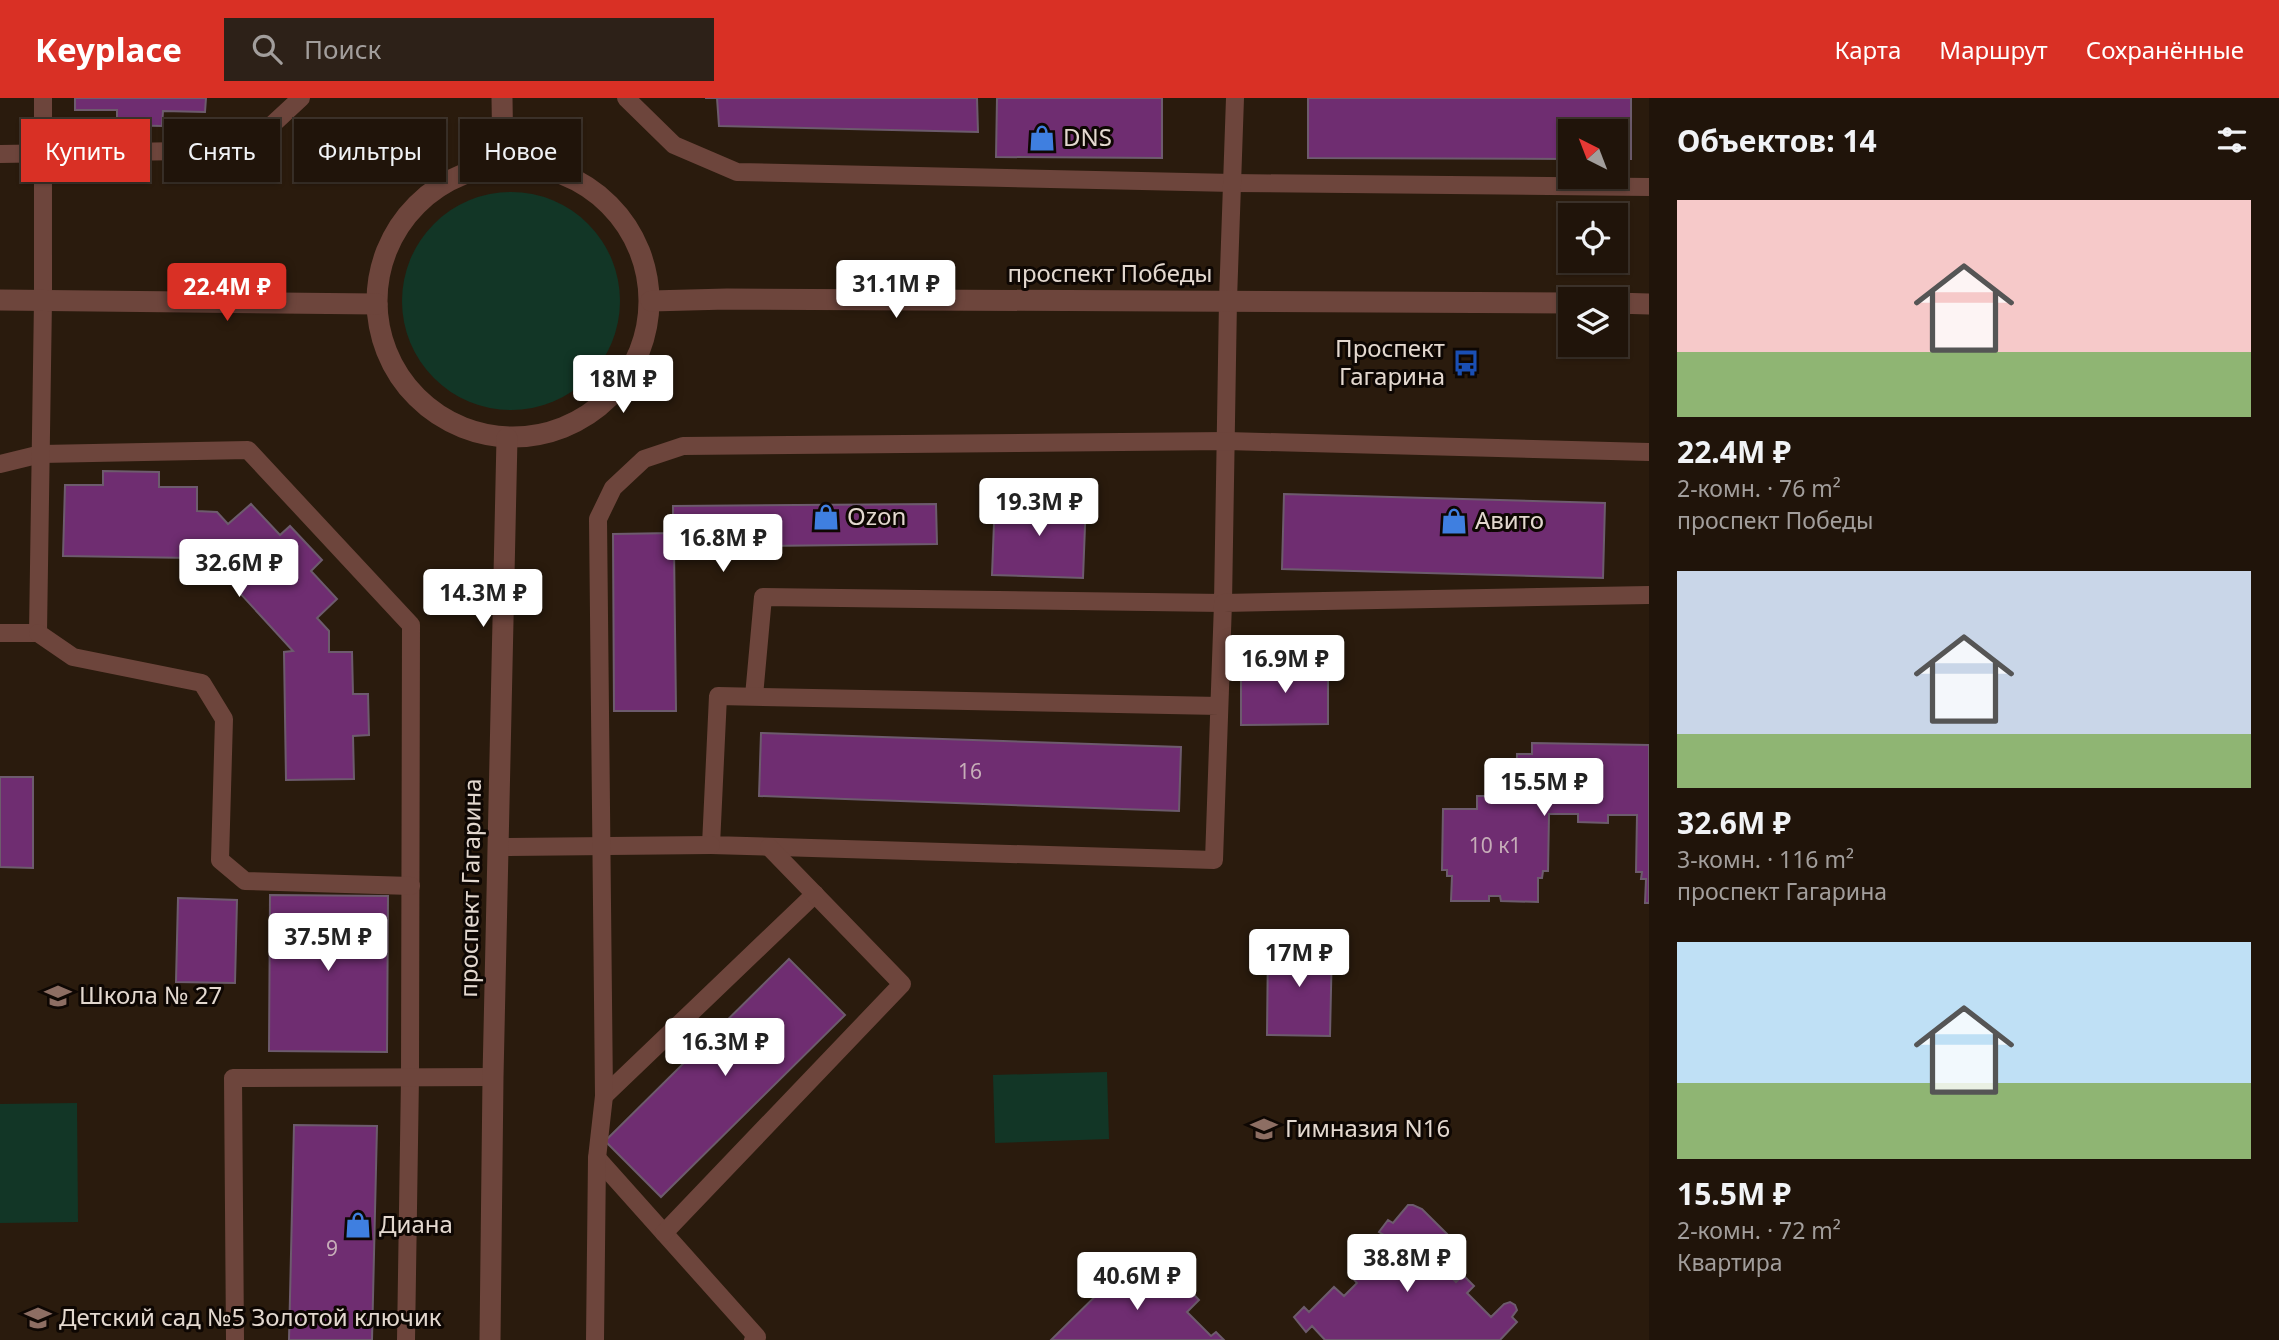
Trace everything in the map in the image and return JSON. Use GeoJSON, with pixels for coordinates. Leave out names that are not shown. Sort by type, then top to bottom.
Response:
{"type":"FeatureCollection","features":[{"type":"Feature","properties":{"kind":"street"},"geometry":{"type":"LineString","coordinates":[[502,98],[502,119]]}},
{"type":"Feature","properties":{"kind":"street"},"geometry":{"type":"LineString","coordinates":[[460,176],[428,195],[400,225],[382,263],[377,304],[383,344],[402,381],[431,411],[467,430],[508,438],[562,430],[609,400],[640,355],[651,300],[643,256],[622,217],[589,187],[579,182]]}},
{"type":"Feature","properties":{"kind":"street"},"geometry":{"type":"LineString","coordinates":[[0,300],[377,304]]}},
{"type":"Feature","properties":{"kind":"street","name":"проспект Победы"},"geometry":{"type":"LineString","coordinates":[[651,300],[1558,303]]}},
{"type":"Feature","properties":{"kind":"street"},"geometry":{"type":"LineString","coordinates":[[1628,303],[1649,304]]}},
{"type":"Feature","properties":{"kind":"street","name":"проспект Гагарина"},"geometry":{"type":"LineString","coordinates":[[490,1340],[493,1077],[508,438]]}},
{"type":"Feature","properties":{"kind":"lane"},"geometry":{"type":"LineString","coordinates":[[43,98],[43,119]]}},
{"type":"Feature","properties":{"kind":"lane"},"geometry":{"type":"LineString","coordinates":[[150,152],[244,150],[301,98]]}},
{"type":"Feature","properties":{"kind":"lane"},"geometry":{"type":"LineString","coordinates":[[626,98],[674,145],[737,172],[1233,183],[1649,187]]}},
{"type":"Feature","properties":{"kind":"lane"},"geometry":{"type":"LineString","coordinates":[[499,847],[711,845],[1214,860],[1235,98]]}},
{"type":"Feature","properties":{"kind":"lane"},"geometry":{"type":"LineString","coordinates":[[0,155],[21,155]]}},
{"type":"Feature","properties":{"kind":"lane"},"geometry":{"type":"LineString","coordinates":[[38,633],[43,182]]}},
{"type":"Feature","properties":{"kind":"lane"},"geometry":{"type":"LineString","coordinates":[[595,1340],[597,1158],[604,1096],[598,519],[614,488],[645,459],[683,446],[1227,441],[1649,452]]}},
{"type":"Feature","properties":{"kind":"lane"},"geometry":{"type":"LineString","coordinates":[[0,464],[41,454],[248,450],[411,625],[410,1077],[406,1340]]}},
{"type":"Feature","properties":{"kind":"lane"},"geometry":{"type":"LineString","coordinates":[[754,696],[763,597],[1223,603],[1649,595]]}},
{"type":"Feature","properties":{"kind":"lane"},"geometry":{"type":"LineString","coordinates":[[0,633],[38,633],[73,657],[202,684],[224,719],[220,860],[245,881],[411,886]]}},
{"type":"Feature","properties":{"kind":"lane"},"geometry":{"type":"LineString","coordinates":[[711,845],[718,696],[1219,706]]}},
{"type":"Feature","properties":{"kind":"lane"},"geometry":{"type":"LineString","coordinates":[[664,1233],[902,984],[769,847]]}},
{"type":"Feature","properties":{"kind":"lane"},"geometry":{"type":"LineString","coordinates":[[604,1096],[815,894]]}},
{"type":"Feature","properties":{"kind":"lane"},"geometry":{"type":"LineString","coordinates":[[235,1340],[233,1077],[493,1077]]}},
{"type":"Feature","properties":{"kind":"lane"},"geometry":{"type":"LineString","coordinates":[[597,1158],[757,1337],[753,1340]]}},
{"type":"Feature","properties":{"kind":"green space"},"geometry":{"type":"Polygon","coordinates":[[[511,192],[553,201],[588,224],[611,259],[620,301],[611,343],[588,378],[553,401],[511,410],[469,401],[434,378],[411,343],[402,301],[411,259],[434,224],[469,201],[511,192]]]}},
{"type":"Feature","properties":{"kind":"green space"},"geometry":{"type":"Polygon","coordinates":[[[1107,1072],[1109,1139],[995,1143],[993,1075],[1107,1072]]]}},
{"type":"Feature","properties":{"kind":"green space"},"geometry":{"type":"Polygon","coordinates":[[[77,1103],[78,1222],[0,1223],[0,1104],[77,1103]]]}},
{"type":"Feature","properties":{"kind":"building"},"geometry":{"type":"Polygon","coordinates":[[[75,98],[206,98],[205,112],[163,111],[162,126],[150,126],[150,119],[117,119],[117,110],[75,110],[75,98]]]}},
{"type":"Feature","properties":{"kind":"building"},"geometry":{"type":"Polygon","coordinates":[[[717,98],[977,98],[978,132],[719,126],[717,98]]]}},
{"type":"Feature","properties":{"kind":"building"},"geometry":{"type":"Polygon","coordinates":[[[997,98],[1162,98],[1162,158],[996,157],[997,98]]]}},
{"type":"Feature","properties":{"kind":"building"},"geometry":{"type":"Polygon","coordinates":[[[1308,98],[1631,98],[1631,159],[1628,159],[1628,119],[1558,119],[1558,159],[1308,158],[1308,98]]]}},
{"type":"Feature","properties":{"kind":"building"},"geometry":{"type":"Polygon","coordinates":[[[103,471],[159,472],[159,487],[197,487],[197,511],[217,512],[228,524],[251,504],[280,535],[290,526],[322,560],[311,571],[337,599],[317,618],[329,631],[329,652],[352,652],[353,694],[368,694],[369,735],[353,736],[354,779],[286,780],[284,652],[293,651],[194,543],[193,558],[63,556],[65,485],[103,485],[103,471]]]}},
{"type":"Feature","properties":{"kind":"building"},"geometry":{"type":"Polygon","coordinates":[[[1284,494],[1605,503],[1603,578],[1282,569],[1284,494]]]}},
{"type":"Feature","properties":{"kind":"building"},"geometry":{"type":"Polygon","coordinates":[[[995,497],[1086,500],[1083,578],[992,575],[995,497]]]}},
{"type":"Feature","properties":{"kind":"building"},"geometry":{"type":"Polygon","coordinates":[[[936,504],[937,544],[674,547],[676,711],[614,711],[613,534],[673,533],[673,506],[936,504]]]}},
{"type":"Feature","properties":{"kind":"building"},"geometry":{"type":"Polygon","coordinates":[[[1328,665],[1328,724],[1241,725],[1241,667],[1328,665]]]}},
{"type":"Feature","properties":{"kind":"building"},"geometry":{"type":"Polygon","coordinates":[[[761,733],[1181,747],[1179,811],[759,796],[761,733]]]}},
{"type":"Feature","properties":{"kind":"building"},"geometry":{"type":"Polygon","coordinates":[[[1532,743],[1649,745],[1649,903],[1645,903],[1646,879],[1641,879],[1642,872],[1636,872],[1637,815],[1608,815],[1608,823],[1578,822],[1578,814],[1549,814],[1548,871],[1543,871],[1542,878],[1538,878],[1538,902],[1501,901],[1500,896],[1489,896],[1489,901],[1451,901],[1452,876],[1447,876],[1447,870],[1442,870],[1443,809],[1477,809],[1477,796],[1516,796],[1517,754],[1532,754],[1532,743]]]}},
{"type":"Feature","properties":{"kind":"building"},"geometry":{"type":"Polygon","coordinates":[[[0,777],[33,777],[33,868],[0,867],[0,777]]]}},
{"type":"Feature","properties":{"kind":"building"},"geometry":{"type":"Polygon","coordinates":[[[270,895],[388,896],[387,1052],[269,1051],[270,895]]]}},
{"type":"Feature","properties":{"kind":"building"},"geometry":{"type":"Polygon","coordinates":[[[178,898],[237,900],[235,983],[176,982],[178,898]]]}},
{"type":"Feature","properties":{"kind":"building"},"geometry":{"type":"Polygon","coordinates":[[[1268,943],[1332,944],[1330,1036],[1267,1035],[1268,943]]]}},
{"type":"Feature","properties":{"kind":"building"},"geometry":{"type":"Polygon","coordinates":[[[789,959],[845,1015],[661,1197],[605,1141],[789,959]]]}},
{"type":"Feature","properties":{"kind":"building"},"geometry":{"type":"Polygon","coordinates":[[[294,1125],[377,1126],[372,1340],[289,1340],[294,1125]]]}},
{"type":"Feature","properties":{"kind":"building"},"geometry":{"type":"Polygon","coordinates":[[[1408,1205],[1422,1209],[1447,1234],[1439,1247],[1435,1245],[1428,1253],[1456,1282],[1463,1275],[1474,1286],[1467,1293],[1491,1317],[1504,1304],[1510,1302],[1515,1305],[1517,1310],[1512,1317],[1517,1322],[1500,1340],[1325,1340],[1312,1326],[1306,1332],[1294,1317],[1304,1307],[1309,1312],[1334,1287],[1344,1296],[1357,1283],[1352,1277],[1381,1248],[1377,1244],[1384,1235],[1379,1232],[1388,1220],[1393,1223],[1408,1205]]]}},
{"type":"Feature","properties":{"kind":"building"},"geometry":{"type":"Polygon","coordinates":[[[1134,1258],[1172,1297],[1185,1285],[1199,1300],[1187,1312],[1211,1336],[1216,1332],[1224,1340],[1051,1340],[1134,1258]]]}},
{"type":"Feature","properties":{"kind":"place","name":"DNS"},"geometry":{"type":"Point","coordinates":[1042,138]}},
{"type":"Feature","properties":{"kind":"place","name":"Проспект Гагарина"},"geometry":{"type":"Point","coordinates":[1466,363]}},
{"type":"Feature","properties":{"kind":"place","name":"Ozon"},"geometry":{"type":"Point","coordinates":[826,517]}},
{"type":"Feature","properties":{"kind":"place","name":"Авито"},"geometry":{"type":"Point","coordinates":[1454,521]}},
{"type":"Feature","properties":{"kind":"place","name":"Школа № 27"},"geometry":{"type":"Point","coordinates":[58,996]}},
{"type":"Feature","properties":{"kind":"place","name":"Гимназия N16"},"geometry":{"type":"Point","coordinates":[1264,1129]}},
{"type":"Feature","properties":{"kind":"place","name":"Диана"},"geometry":{"type":"Point","coordinates":[358,1225]}},
{"type":"Feature","properties":{"kind":"place","name":"Детский сад №5 Золотой ключик"},"geometry":{"type":"Point","coordinates":[38,1318]}}]}
